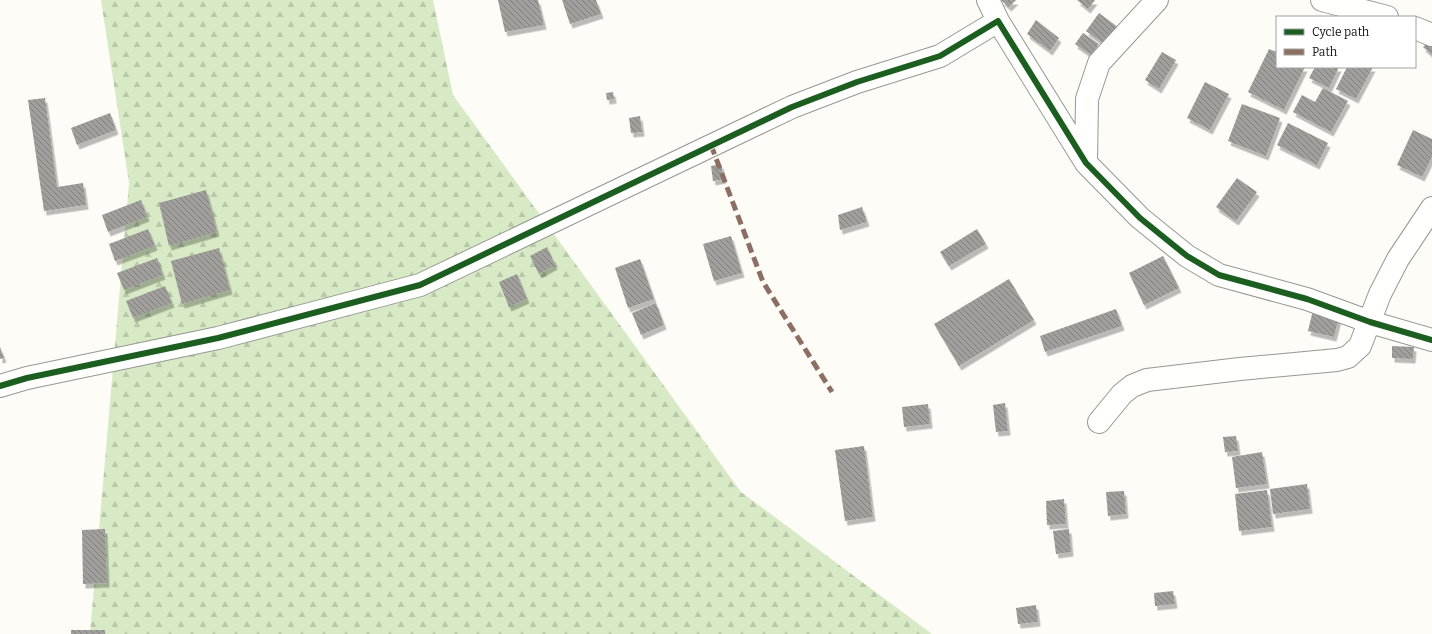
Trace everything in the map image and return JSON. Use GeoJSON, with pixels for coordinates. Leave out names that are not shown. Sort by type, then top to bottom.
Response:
{"type":"FeatureCollection","features":[{"type":"Feature","properties":{"kind":"street"},"geometry":{"type":"LineString","coordinates":[[988,0],[998,21],[1086,163],[1140,218],[1187,256],[1219,275],[1307,299],[1370,322],[1432,340]]}},
{"type":"Feature","properties":{"kind":"street"},"geometry":{"type":"LineString","coordinates":[[1086,163],[1087,99],[1099,63],[1157,0]]}},
{"type":"Feature","properties":{"kind":"street"},"geometry":{"type":"LineString","coordinates":[[1322,0],[1383,16]]}},
{"type":"Feature","properties":{"kind":"street"},"geometry":{"type":"LineString","coordinates":[[0,386],[27,378],[218,338],[420,285],[792,107],[857,82],[940,56],[998,21]]}},
{"type":"Feature","properties":{"kind":"street"},"geometry":{"type":"LineString","coordinates":[[1416,28],[1432,35]]}},
{"type":"Feature","properties":{"kind":"street"},"geometry":{"type":"LineString","coordinates":[[1099,422],[1122,394],[1132,386],[1148,380],[1240,369],[1336,360],[1348,357],[1360,346],[1380,294],[1398,259],[1432,208]]}},
{"type":"Feature","properties":{"kind":"green space"},"geometry":{"type":"Polygon","coordinates":[[[101,0],[433,0],[453,95],[741,492],[932,634],[90,634],[129,183],[101,0]]]}},
{"type":"Feature","properties":{"kind":"building"},"geometry":{"type":"Polygon","coordinates":[[[498,0],[538,0],[544,25],[505,32],[498,0]]]}},
{"type":"Feature","properties":{"kind":"building"},"geometry":{"type":"Polygon","coordinates":[[[562,0],[596,0],[601,14],[570,24],[562,0]]]}},
{"type":"Feature","properties":{"kind":"building"},"geometry":{"type":"Polygon","coordinates":[[[1001,0],[1016,0],[1009,7],[1001,0]]]}},
{"type":"Feature","properties":{"kind":"building"},"geometry":{"type":"Polygon","coordinates":[[[1077,0],[1095,0],[1088,9],[1077,0]]]}},
{"type":"Feature","properties":{"kind":"building"},"geometry":{"type":"Polygon","coordinates":[[[1099,13],[1119,28],[1107,46],[1086,31],[1099,13]]]}},
{"type":"Feature","properties":{"kind":"building"},"geometry":{"type":"Polygon","coordinates":[[[1036,20],[1059,38],[1050,51],[1027,34],[1036,20]]]}},
{"type":"Feature","properties":{"kind":"building"},"geometry":{"type":"Polygon","coordinates":[[[1083,33],[1099,44],[1091,55],[1075,44],[1083,33]]]}},
{"type":"Feature","properties":{"kind":"building"},"geometry":{"type":"Polygon","coordinates":[[[1432,38],[1432,55],[1423,47],[1432,38]]]}},
{"type":"Feature","properties":{"kind":"building"},"geometry":{"type":"Polygon","coordinates":[[[1269,49],[1276,52],[1276,68],[1305,68],[1284,110],[1248,92],[1269,49]]]}},
{"type":"Feature","properties":{"kind":"building"},"geometry":{"type":"Polygon","coordinates":[[[1162,52],[1176,60],[1159,89],[1145,80],[1162,52]]]}},
{"type":"Feature","properties":{"kind":"building"},"geometry":{"type":"Polygon","coordinates":[[[1314,68],[1339,68],[1329,88],[1309,78],[1314,68]]]}},
{"type":"Feature","properties":{"kind":"building"},"geometry":{"type":"Polygon","coordinates":[[[1346,68],[1372,68],[1356,99],[1336,89],[1346,68]]]}},
{"type":"Feature","properties":{"kind":"building"},"geometry":{"type":"Polygon","coordinates":[[[1205,82],[1229,94],[1210,130],[1187,118],[1205,82]]]}},
{"type":"Feature","properties":{"kind":"building"},"geometry":{"type":"Polygon","coordinates":[[[1323,88],[1348,101],[1331,132],[1293,112],[1302,95],[1315,102],[1323,88]]]}},
{"type":"Feature","properties":{"kind":"building"},"geometry":{"type":"Polygon","coordinates":[[[613,92],[614,99],[607,100],[606,93],[613,92]]]}},
{"type":"Feature","properties":{"kind":"building"},"geometry":{"type":"Polygon","coordinates":[[[45,98],[57,187],[83,183],[86,205],[44,211],[28,100],[45,98]]]}},
{"type":"Feature","properties":{"kind":"building"},"geometry":{"type":"Polygon","coordinates":[[[1242,104],[1280,118],[1266,156],[1228,141],[1242,104]]]}},
{"type":"Feature","properties":{"kind":"building"},"geometry":{"type":"Polygon","coordinates":[[[110,113],[116,130],[77,145],[71,128],[110,113]]]}},
{"type":"Feature","properties":{"kind":"building"},"geometry":{"type":"Polygon","coordinates":[[[640,116],[642,132],[631,133],[629,118],[640,116]]]}},
{"type":"Feature","properties":{"kind":"building"},"geometry":{"type":"Polygon","coordinates":[[[1288,123],[1328,143],[1317,165],[1277,145],[1288,123]]]}},
{"type":"Feature","properties":{"kind":"building"},"geometry":{"type":"Polygon","coordinates":[[[1413,130],[1432,139],[1432,157],[1422,177],[1397,165],[1413,130]]]}},
{"type":"Feature","properties":{"kind":"building"},"geometry":{"type":"Polygon","coordinates":[[[721,164],[724,179],[713,181],[711,166],[721,164]]]}},
{"type":"Feature","properties":{"kind":"building"},"geometry":{"type":"Polygon","coordinates":[[[1237,178],[1257,192],[1236,221],[1216,207],[1237,178]]]}},
{"type":"Feature","properties":{"kind":"building"},"geometry":{"type":"Polygon","coordinates":[[[206,190],[217,232],[169,246],[159,203],[206,190]]]}},
{"type":"Feature","properties":{"kind":"building"},"geometry":{"type":"Polygon","coordinates":[[[141,200],[147,217],[108,232],[102,215],[141,200]]]}},
{"type":"Feature","properties":{"kind":"building"},"geometry":{"type":"Polygon","coordinates":[[[862,207],[867,222],[840,230],[838,215],[862,207]]]}},
{"type":"Feature","properties":{"kind":"building"},"geometry":{"type":"Polygon","coordinates":[[[148,229],[155,246],[115,261],[109,244],[148,229]]]}},
{"type":"Feature","properties":{"kind":"building"},"geometry":{"type":"Polygon","coordinates":[[[977,229],[986,244],[949,266],[940,252],[977,229]]]}},
{"type":"Feature","properties":{"kind":"building"},"geometry":{"type":"Polygon","coordinates":[[[731,236],[742,273],[714,281],[703,244],[731,236]]]}},
{"type":"Feature","properties":{"kind":"building"},"geometry":{"type":"Polygon","coordinates":[[[547,247],[555,265],[539,274],[530,256],[547,247]]]}},
{"type":"Feature","properties":{"kind":"building"},"geometry":{"type":"Polygon","coordinates":[[[219,248],[230,290],[182,304],[171,261],[219,248]]]}},
{"type":"Feature","properties":{"kind":"building"},"geometry":{"type":"Polygon","coordinates":[[[1163,256],[1179,288],[1144,305],[1129,273],[1163,256]]]}},
{"type":"Feature","properties":{"kind":"building"},"geometry":{"type":"Polygon","coordinates":[[[157,258],[163,275],[124,290],[117,273],[157,258]]]}},
{"type":"Feature","properties":{"kind":"building"},"geometry":{"type":"Polygon","coordinates":[[[640,259],[654,299],[628,308],[615,268],[640,259]]]}},
{"type":"Feature","properties":{"kind":"building"},"geometry":{"type":"Polygon","coordinates":[[[517,274],[527,299],[509,307],[499,282],[517,274]]]}},
{"type":"Feature","properties":{"kind":"building"},"geometry":{"type":"Polygon","coordinates":[[[1009,279],[1034,320],[959,366],[934,324],[1009,279]]]}},
{"type":"Feature","properties":{"kind":"building"},"geometry":{"type":"Polygon","coordinates":[[[165,286],[172,303],[133,318],[126,301],[165,286]]]}},
{"type":"Feature","properties":{"kind":"building"},"geometry":{"type":"Polygon","coordinates":[[[656,303],[664,325],[641,335],[632,313],[656,303]]]}},
{"type":"Feature","properties":{"kind":"building"},"geometry":{"type":"Polygon","coordinates":[[[1116,309],[1122,326],[1045,352],[1040,336],[1116,309]]]}},
{"type":"Feature","properties":{"kind":"building"},"geometry":{"type":"Polygon","coordinates":[[[1313,310],[1339,317],[1334,337],[1308,331],[1313,310]]]}},
{"type":"Feature","properties":{"kind":"building"},"geometry":{"type":"Polygon","coordinates":[[[1392,346],[1414,347],[1413,359],[1392,358],[1392,346]]]}},
{"type":"Feature","properties":{"kind":"building"},"geometry":{"type":"Polygon","coordinates":[[[0,347],[4,358],[0,359],[0,347]]]}},
{"type":"Feature","properties":{"kind":"building"},"geometry":{"type":"Polygon","coordinates":[[[1005,403],[1008,431],[996,432],[993,405],[1005,403]]]}},
{"type":"Feature","properties":{"kind":"building"},"geometry":{"type":"Polygon","coordinates":[[[928,404],[930,424],[904,427],[902,407],[928,404]]]}},
{"type":"Feature","properties":{"kind":"building"},"geometry":{"type":"Polygon","coordinates":[[[1236,436],[1238,451],[1225,452],[1223,437],[1236,436]]]}},
{"type":"Feature","properties":{"kind":"building"},"geometry":{"type":"Polygon","coordinates":[[[864,446],[873,517],[845,521],[835,450],[864,446]]]}},
{"type":"Feature","properties":{"kind":"building"},"geometry":{"type":"Polygon","coordinates":[[[1262,452],[1267,484],[1236,488],[1232,457],[1262,452]]]}},
{"type":"Feature","properties":{"kind":"building"},"geometry":{"type":"Polygon","coordinates":[[[1307,484],[1310,509],[1273,514],[1270,489],[1307,484]]]}},
{"type":"Feature","properties":{"kind":"building"},"geometry":{"type":"Polygon","coordinates":[[[1267,490],[1272,527],[1239,531],[1235,494],[1267,490]]]}},
{"type":"Feature","properties":{"kind":"building"},"geometry":{"type":"Polygon","coordinates":[[[1124,491],[1126,514],[1108,516],[1106,492],[1124,491]]]}},
{"type":"Feature","properties":{"kind":"building"},"geometry":{"type":"Polygon","coordinates":[[[1064,499],[1066,524],[1047,525],[1046,501],[1064,499]]]}},
{"type":"Feature","properties":{"kind":"building"},"geometry":{"type":"Polygon","coordinates":[[[105,529],[107,583],[83,584],[82,530],[105,529]]]}},
{"type":"Feature","properties":{"kind":"building"},"geometry":{"type":"Polygon","coordinates":[[[1069,529],[1071,552],[1056,554],[1053,531],[1069,529]]]}},
{"type":"Feature","properties":{"kind":"building"},"geometry":{"type":"Polygon","coordinates":[[[1173,591],[1175,604],[1155,606],[1154,593],[1173,591]]]}},
{"type":"Feature","properties":{"kind":"building"},"geometry":{"type":"Polygon","coordinates":[[[1036,605],[1038,622],[1018,624],[1016,608],[1036,605]]]}},
{"type":"Feature","properties":{"kind":"building"},"geometry":{"type":"Polygon","coordinates":[[[71,630],[105,630],[105,634],[71,634],[71,630]]]}},
{"type":"Feature","properties":{"kind":"marked path"},"geometry":{"type":"LineString","coordinates":[[711,145],[763,282],[832,392]]}},
{"type":"Feature","properties":{"kind":"cycle path"},"geometry":{"type":"LineString","coordinates":[[0,386],[27,378],[218,338],[420,285],[792,107],[857,82],[940,56],[998,21],[1086,163],[1140,218],[1187,256],[1219,275],[1307,299],[1370,322],[1432,340]]}}]}
